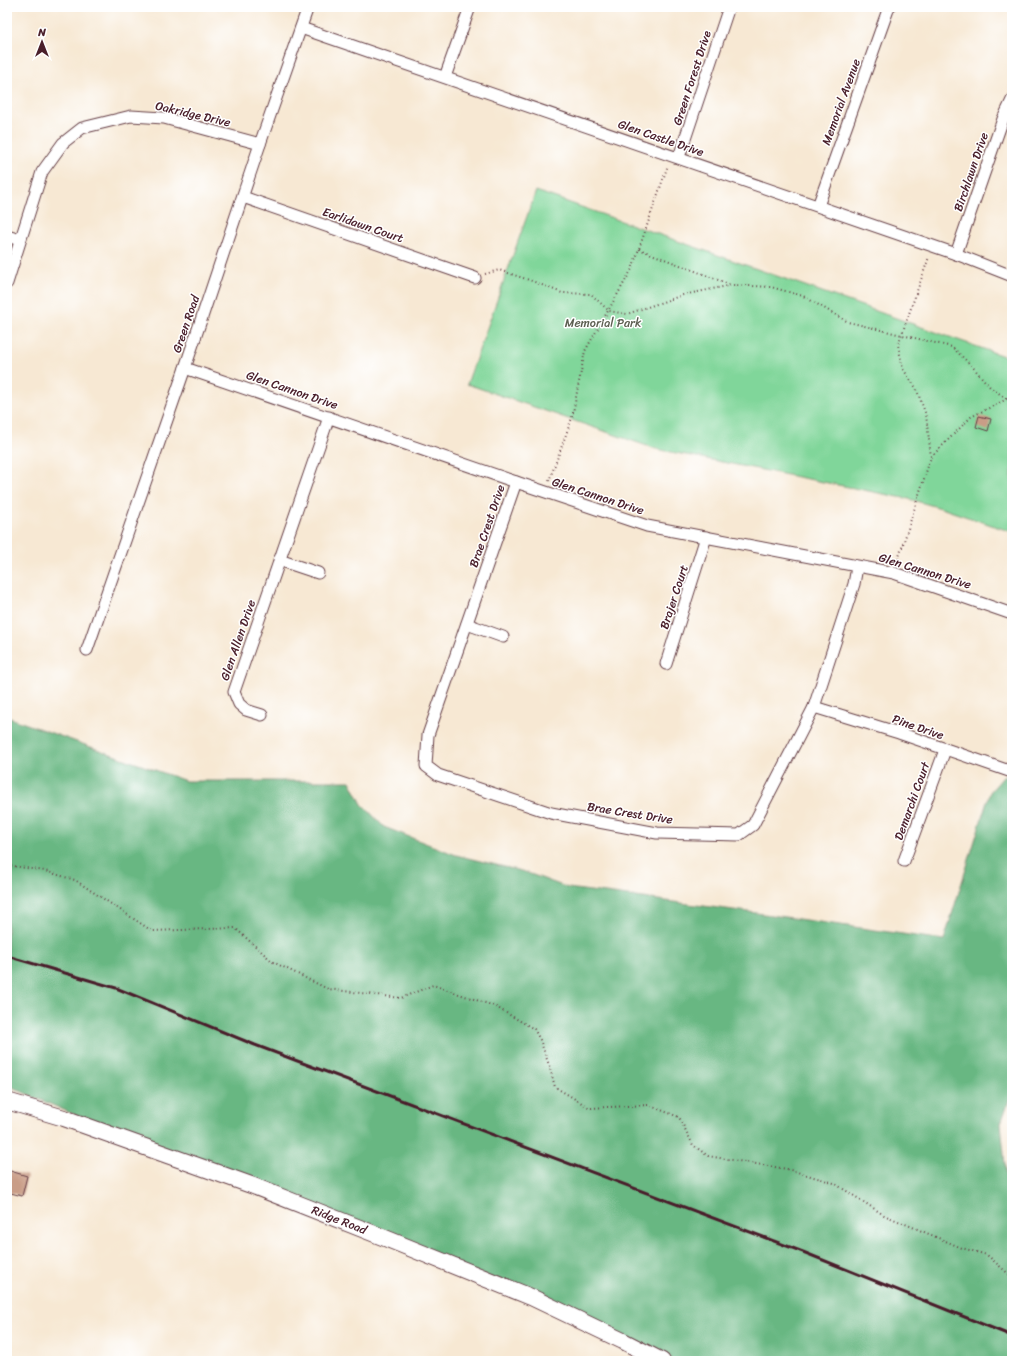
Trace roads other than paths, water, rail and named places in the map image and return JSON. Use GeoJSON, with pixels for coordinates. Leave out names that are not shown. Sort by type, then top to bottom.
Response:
{"type":"FeatureCollection","features":[{"type":"Feature","properties":{"kind":"main road","name":"Ridge Road"},"geometry":{"type":"LineString","coordinates":[[7,1101],[64,1118],[251,1185],[393,1241],[531,1297],[662,1361]]}},
{"type":"Feature","properties":{"kind":"street","name":"Green Road"},"geometry":{"type":"LineString","coordinates":[[87,650],[94,634],[308,7]]}},
{"type":"Feature","properties":{"kind":"street"},"geometry":{"type":"LineString","coordinates":[[445,77],[470,7]]}},
{"type":"Feature","properties":{"kind":"street","name":"Green Forest Drive"},"geometry":{"type":"LineString","coordinates":[[676,156],[728,7]]}},
{"type":"Feature","properties":{"kind":"street","name":"Memorial Avenue"},"geometry":{"type":"LineString","coordinates":[[818,206],[890,7]]}},
{"type":"Feature","properties":{"kind":"street","name":"Glen Castle Drive"},"geometry":{"type":"LineString","coordinates":[[301,28],[676,156],[956,254],[1012,276]]}},
{"type":"Feature","properties":{"kind":"street","name":"Birchlawn Drive"},"geometry":{"type":"LineString","coordinates":[[956,254],[1008,121],[1012,100]]}},
{"type":"Feature","properties":{"kind":"street","name":"Oakridge Drive"},"geometry":{"type":"LineString","coordinates":[[7,283],[42,172],[63,143],[82,128],[131,116],[164,118],[260,144]]}},
{"type":"Feature","properties":{"kind":"street","name":"Earlidawn Court"},"geometry":{"type":"LineString","coordinates":[[242,197],[475,278]]}},
{"type":"Feature","properties":{"kind":"street"},"geometry":{"type":"LineString","coordinates":[[7,236],[20,240]]}},
{"type":"Feature","properties":{"kind":"street","name":"Glen Cannon Drive"},"geometry":{"type":"LineString","coordinates":[[185,368],[648,526],[894,573],[1012,614]]}},
{"type":"Feature","properties":{"kind":"street","name":"Glen Allen Drive"},"geometry":{"type":"LineString","coordinates":[[262,715],[246,710],[239,704],[234,692],[329,417]]}},
{"type":"Feature","properties":{"kind":"street","name":"Brae Crest Drive"},"geometry":{"type":"LineString","coordinates":[[516,482],[428,735],[426,766],[438,775],[551,813],[657,832],[739,835],[753,825],[814,707],[854,584],[857,567]]}},
{"type":"Feature","properties":{"kind":"street","name":"Brajer Court"},"geometry":{"type":"LineString","coordinates":[[666,664],[706,537]]}},
{"type":"Feature","properties":{"kind":"street"},"geometry":{"type":"LineString","coordinates":[[280,560],[318,573]]}},
{"type":"Feature","properties":{"kind":"street"},"geometry":{"type":"LineString","coordinates":[[467,624],[503,637]]}},
{"type":"Feature","properties":{"kind":"street","name":"Pine Drive"},"geometry":{"type":"LineString","coordinates":[[814,707],[898,733],[1012,772]]}},
{"type":"Feature","properties":{"kind":"street","name":"Demarchi Court"},"geometry":{"type":"LineString","coordinates":[[904,861],[945,750]]}},
{"type":"Feature","properties":{"kind":"railway"},"geometry":{"type":"LineString","coordinates":[[7,956],[116,988],[255,1045],[803,1252],[1012,1336]]}},
{"type":"Feature","properties":{"kind":"park label","name":"Memorial Park"},"geometry":{"type":"Point","coordinates":[603,323]}}]}
